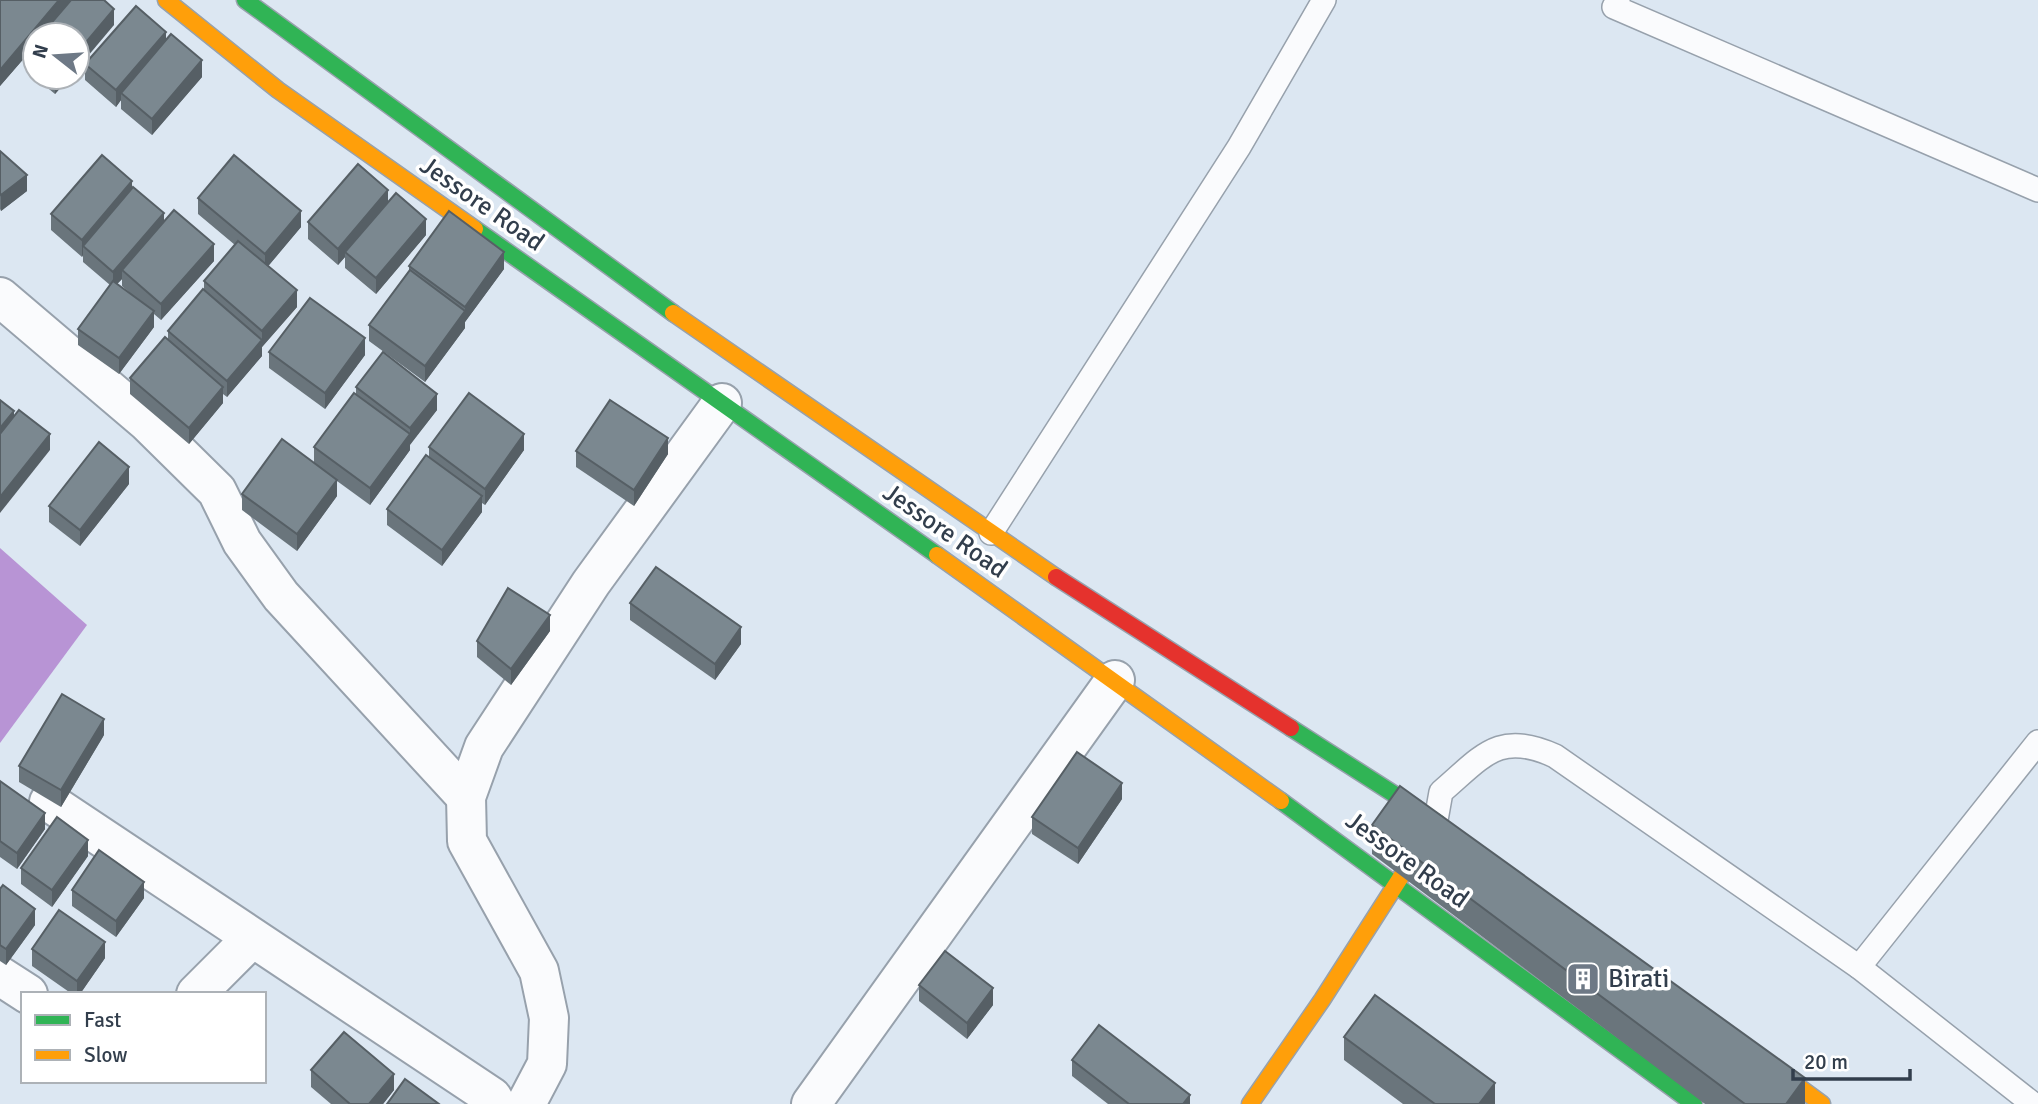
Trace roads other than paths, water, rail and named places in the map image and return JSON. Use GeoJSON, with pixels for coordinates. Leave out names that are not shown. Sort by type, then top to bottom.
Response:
{"type":"FeatureCollection","features":[{"type":"Feature","properties":{"kind":"main road","name":"Jessore Road"},"geometry":{"type":"LineString","coordinates":[[166,0],[278,90],[1115,680],[1398,883],[1694,1104]]}},
{"type":"Feature","properties":{"kind":"main road"},"geometry":{"type":"LineString","coordinates":[[245,0],[346,77],[693,328],[1430,831],[1458,836]]}},
{"type":"Feature","properties":{"kind":"main road"},"geometry":{"type":"LineString","coordinates":[[1250,1104],[1430,831]]}},
{"type":"Feature","properties":{"kind":"main road"},"geometry":{"type":"LineString","coordinates":[[1744,1046],[1822,1104]]}},
{"type":"Feature","properties":{"kind":"street"},"geometry":{"type":"LineString","coordinates":[[0,297],[147,422],[217,491],[243,542],[281,596],[466,797]]}},
{"type":"Feature","properties":{"kind":"street"},"geometry":{"type":"LineString","coordinates":[[526,1104],[547,1063],[549,1018],[539,971],[467,841],[466,797],[484,747],[591,583],[722,403]]}},
{"type":"Feature","properties":{"kind":"street"},"geometry":{"type":"LineString","coordinates":[[811,1104],[1115,680]]}},
{"type":"Feature","properties":{"kind":"street"},"geometry":{"type":"LineString","coordinates":[[49,802],[492,1097],[496,1104]]}},
{"type":"Feature","properties":{"kind":"street"},"geometry":{"type":"LineString","coordinates":[[198,992],[252,938]]}},
{"type":"Feature","properties":{"kind":"street"},"geometry":{"type":"LineString","coordinates":[[0,976],[25,992]]}},
{"type":"Feature","properties":{"kind":"lane"},"geometry":{"type":"LineString","coordinates":[[991,533],[1240,147],[1324,0]]}},
{"type":"Feature","properties":{"kind":"lane"},"geometry":{"type":"LineString","coordinates":[[1618,0],[1614,7],[2038,190]]}},
{"type":"Feature","properties":{"kind":"lane"},"geometry":{"type":"LineString","coordinates":[[1859,967],[2038,742]]}},
{"type":"Feature","properties":{"kind":"lane"},"geometry":{"type":"LineString","coordinates":[[1430,831],[1441,792],[1473,765],[1506,745],[1522,743],[1556,756],[1859,967],[2033,1104]]}},
{"type":"Feature","properties":{"kind":"place","name":"Birati"},"geometry":{"type":"Point","coordinates":[1583,979]}}]}
